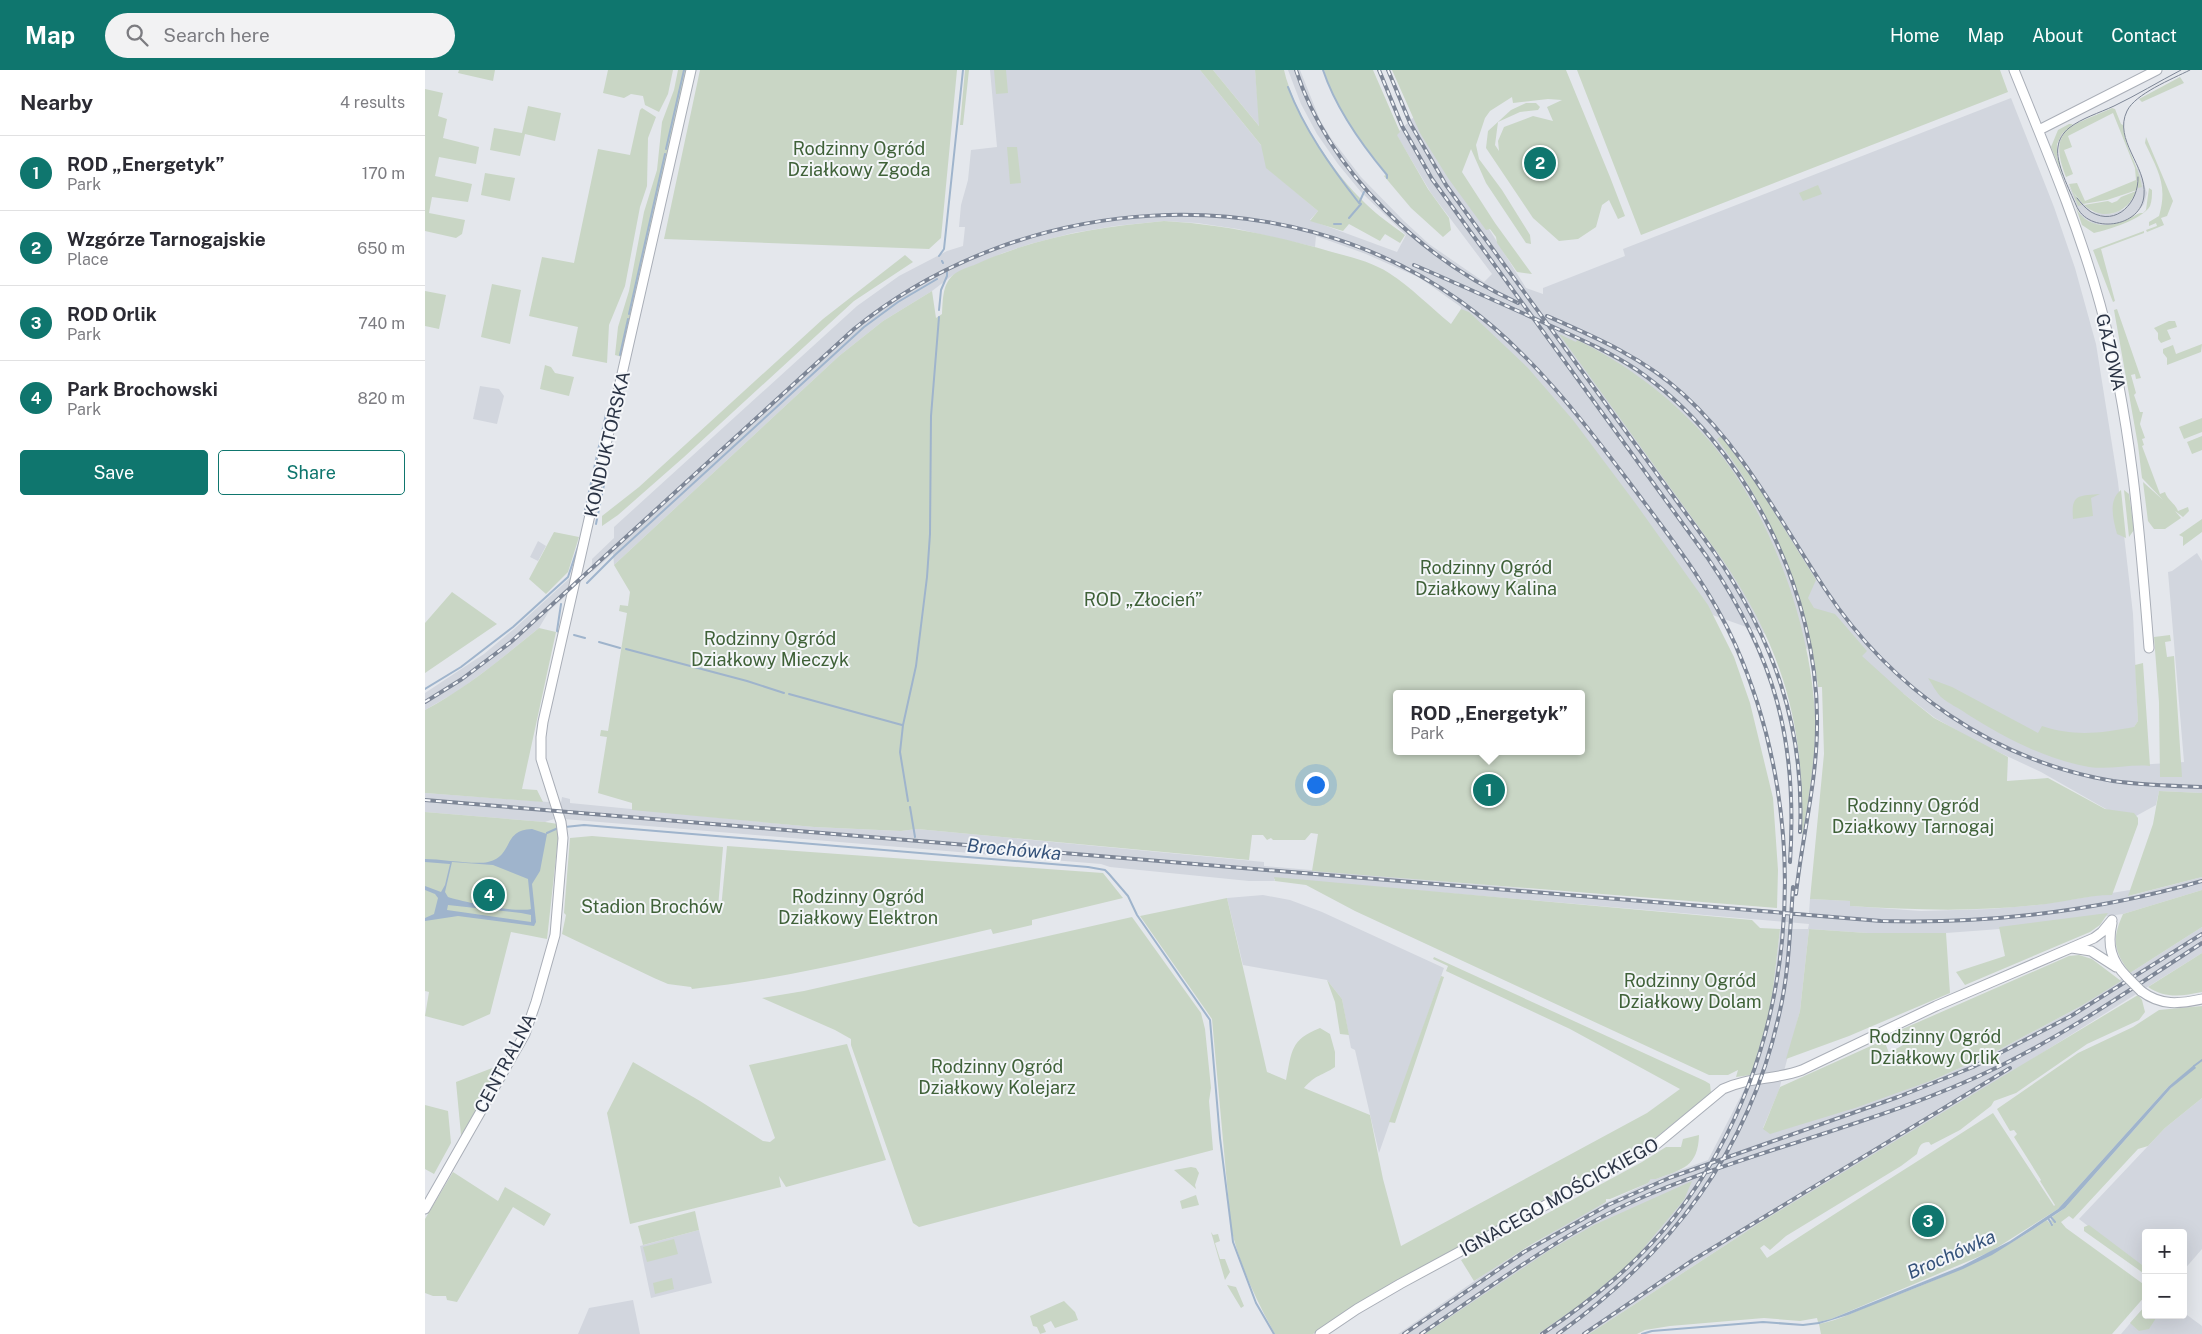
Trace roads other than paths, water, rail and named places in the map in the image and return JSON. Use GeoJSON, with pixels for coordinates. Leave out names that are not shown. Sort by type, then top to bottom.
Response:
{"type":"FeatureCollection","features":[{"type":"Feature","properties":{"kind":"street","name":"KONDUKTORSKA"},"geometry":{"type":"LineString","coordinates":[[560,820],[541,759],[543,722],[691,70]]}},
{"type":"Feature","properties":{"kind":"street","name":"GAZOWA"},"geometry":{"type":"LineString","coordinates":[[2014,70],[2082,242],[2110,342],[2121,396],[2138,513],[2149,648]]}},
{"type":"Feature","properties":{"kind":"street"},"geometry":{"type":"LineString","coordinates":[[2039,130],[2157,70]]}},
{"type":"Feature","properties":{"kind":"street","name":"CENTRALNA"},"geometry":{"type":"LineString","coordinates":[[425,1209],[525,1034],[531,1020],[555,935],[563,832],[560,820]]}},
{"type":"Feature","properties":{"kind":"street","name":"IGNACEGO MOŚCICKIEGO"},"geometry":{"type":"LineString","coordinates":[[1320,1334],[1357,1309],[1400,1284],[1653,1147],[1723,1088],[1733,1084],[1780,1077],[1801,1070],[1936,1006],[2099,935],[2112,920],[2109,943],[2110,952],[2118,968]]}},
{"type":"Feature","properties":{"kind":"street"},"geometry":{"type":"LineString","coordinates":[[2071,948],[2096,954],[2118,968],[2141,991],[2155,1000],[2166,1003],[2202,1000]]}},
{"type":"Feature","properties":{"kind":"water"},"geometry":{"type":"Polygon","coordinates":[[[532,829],[547,834],[540,871],[532,884],[536,922],[534,926],[458,916],[425,921],[425,918],[434,914],[438,898],[435,894],[425,890],[425,886],[441,892],[445,885],[450,864],[425,862],[425,859],[475,863],[488,862],[502,854],[512,838],[523,830],[532,829]],[[452,862],[445,892],[448,897],[514,910],[531,909],[528,879],[493,865],[452,862]],[[448,905],[447,910],[531,922],[531,915],[448,905]]]}},
{"type":"Feature","properties":{"kind":"water"},"geometry":{"type":"Polygon","coordinates":[[[2194,1065],[2196,1068],[2171,1088],[2065,1208],[1992,1255],[1963,1269],[1848,1315],[1819,1324],[1818,1322],[1831,1319],[1962,1266],[2010,1241],[2058,1209],[2169,1086],[2194,1065]]]}},
{"type":"Feature","properties":{"kind":"waterway"},"geometry":{"type":"LineString","coordinates":[[666,149],[684,70]]}},
{"type":"Feature","properties":{"kind":"waterway"},"geometry":{"type":"LineString","coordinates":[[939,256],[944,249],[963,70]]}},
{"type":"Feature","properties":{"kind":"waterway"},"geometry":{"type":"LineString","coordinates":[[1323,70],[1342,112],[1368,151],[1387,175],[1387,178]]}},
{"type":"Feature","properties":{"kind":"waterway"},"geometry":{"type":"LineString","coordinates":[[1288,87],[1294,103],[1319,147],[1359,203]]}},
{"type":"Feature","properties":{"kind":"waterway"},"geometry":{"type":"LineString","coordinates":[[629,314],[665,154]]}},
{"type":"Feature","properties":{"kind":"waterway"},"geometry":{"type":"LineString","coordinates":[[1349,218],[1361,204],[1359,203],[1364,192]]}},
{"type":"Feature","properties":{"kind":"waterway"},"geometry":{"type":"LineString","coordinates":[[1334,224],[1341,224]]}},
{"type":"Feature","properties":{"kind":"waterway"},"geometry":{"type":"LineString","coordinates":[[939,310],[941,290],[947,276],[947,271]]}},
{"type":"Feature","properties":{"kind":"waterway"},"geometry":{"type":"LineString","coordinates":[[587,583],[615,555],[864,327],[898,302],[937,279]]}},
{"type":"Feature","properties":{"kind":"waterway"},"geometry":{"type":"LineString","coordinates":[[908,801],[900,752],[903,725],[916,666],[927,577],[930,534],[931,416],[939,317]]}},
{"type":"Feature","properties":{"kind":"waterway"},"geometry":{"type":"LineString","coordinates":[[620,355],[628,319]]}},
{"type":"Feature","properties":{"kind":"waterway"},"geometry":{"type":"LineString","coordinates":[[584,515],[606,414]]}},
{"type":"Feature","properties":{"kind":"waterway"},"geometry":{"type":"LineString","coordinates":[[596,524],[605,480]]}},
{"type":"Feature","properties":{"kind":"waterway"},"geometry":{"type":"LineString","coordinates":[[425,689],[461,667],[513,627],[568,577],[579,544]]}},
{"type":"Feature","properties":{"kind":"waterway"},"geometry":{"type":"LineString","coordinates":[[559,632],[557,631],[561,604]]}},
{"type":"Feature","properties":{"kind":"waterway"},"geometry":{"type":"LineString","coordinates":[[574,635],[585,638]]}},
{"type":"Feature","properties":{"kind":"waterway"},"geometry":{"type":"LineString","coordinates":[[599,642],[620,648]]}},
{"type":"Feature","properties":{"kind":"waterway"},"geometry":{"type":"LineString","coordinates":[[626,649],[747,681],[784,693]]}},
{"type":"Feature","properties":{"kind":"waterway"},"geometry":{"type":"LineString","coordinates":[[789,694],[902,725]]}},
{"type":"Feature","properties":{"kind":"waterway"},"geometry":{"type":"LineString","coordinates":[[910,807],[915,837]]}},
{"type":"Feature","properties":{"kind":"waterway","name":"Brochówka"},"geometry":{"type":"LineString","coordinates":[[565,827],[584,825],[1088,867],[1105,870],[1128,896],[1137,915],[1210,1020],[1220,1138],[1233,1242],[1256,1303],[1274,1334]]}},
{"type":"Feature","properties":{"kind":"waterway","name":"Brochówka"},"geometry":{"type":"LineString","coordinates":[[547,833],[558,828]]}},
{"type":"Feature","properties":{"kind":"waterway","name":"Brochówka"},"geometry":{"type":"LineString","coordinates":[[2194,1066],[2202,1060]]}},
{"type":"Feature","properties":{"kind":"waterway"},"geometry":{"type":"LineString","coordinates":[[2050,1216],[2055,1222]]}},
{"type":"Feature","properties":{"kind":"waterway"},"geometry":{"type":"LineString","coordinates":[[2048,1218],[2052,1225]]}},
{"type":"Feature","properties":{"kind":"waterway","name":"Brochówka"},"geometry":{"type":"LineString","coordinates":[[1642,1334],[1652,1331],[1763,1322],[1803,1325],[1819,1323]]}},
{"type":"Feature","properties":{"kind":"tram line"},"geometry":{"type":"LineString","coordinates":[[2181,70],[2123,102],[2079,121],[2062,136],[2058,153],[2064,176],[2076,205],[2082,215],[2091,221],[2102,224],[2114,224],[2125,221],[2134,215],[2141,206],[2144,184],[2124,132],[2127,111],[2131,105],[2146,93],[2190,70]]}},
{"type":"Feature","properties":{"kind":"tram line"},"geometry":{"type":"LineString","coordinates":[[2077,198],[2091,212],[2101,216],[2118,214],[2125,210],[2135,195],[2138,177]]}},
{"type":"Feature","properties":{"kind":"railway"},"geometry":{"type":"LineString","coordinates":[[1296,70],[1311,107],[1331,143],[1355,177],[1383,208],[1414,237],[1447,262],[1482,285],[1518,303]]}},
{"type":"Feature","properties":{"kind":"railway"},"geometry":{"type":"LineString","coordinates":[[1379,70],[1402,126],[1432,179],[1707,557],[1750,630],[1777,702],[1785,739],[1790,777],[1792,818],[1790,862]]}},
{"type":"Feature","properties":{"kind":"railway"},"geometry":{"type":"LineString","coordinates":[[1388,70],[1410,123],[1446,185],[1714,552],[1753,618],[1781,685],[1791,720],[1797,756],[1800,793],[1800,832]]}},
{"type":"Feature","properties":{"kind":"railway"},"geometry":{"type":"LineString","coordinates":[[425,702],[462,679],[511,642],[854,329],[921,283],[995,249],[1073,226],[1153,216],[1234,217],[1313,232],[1389,260],[1460,301],[1485,320],[1532,363],[1574,411],[1688,562],[1713,602],[1735,644],[1761,714],[1777,788],[1785,863],[1782,939],[1770,1013],[1749,1085],[1717,1153],[1675,1216],[1661,1233],[1613,1280],[1579,1308],[1542,1334]]}},
{"type":"Feature","properties":{"kind":"railway"},"geometry":{"type":"LineString","coordinates":[[1414,265],[1590,344],[1637,370],[1676,401],[1711,438],[1742,480],[1769,526],[1790,574],[1805,624],[1814,675],[1817,725],[1815,767],[1796,894]]}},
{"type":"Feature","properties":{"kind":"railway"},"geometry":{"type":"LineString","coordinates":[[1547,316],[1601,340],[1635,359],[1668,381],[1705,415],[1743,462],[1825,589],[1851,625],[1881,658],[1914,688],[1949,715],[1987,738],[2027,757],[2069,771],[2113,781],[2202,787]]}},
{"type":"Feature","properties":{"kind":"railway"},"geometry":{"type":"LineString","coordinates":[[425,800],[1881,921],[2003,918],[2083,908],[2202,881]]}},
{"type":"Feature","properties":{"kind":"railway"},"geometry":{"type":"LineString","coordinates":[[1558,1334],[1599,1303],[1636,1269],[1670,1233],[1700,1195],[1726,1154],[1748,1111],[1766,1064],[1779,1015],[1787,967],[1793,887]]}},
{"type":"Feature","properties":{"kind":"railway"},"geometry":{"type":"LineString","coordinates":[[1404,1334],[1524,1252],[1608,1205],[1669,1178],[1898,1097],[1973,1067],[2071,1016],[2202,934]]}},
{"type":"Feature","properties":{"kind":"railway"},"geometry":{"type":"LineString","coordinates":[[1421,1334],[1532,1258],[1619,1208],[1693,1177],[1913,1103],[1998,1067],[2077,1024],[2202,943]]}},
{"type":"Feature","properties":{"kind":"railway"},"geometry":{"type":"LineString","coordinates":[[1584,1334],[1693,1260],[2010,1068]]}},
{"type":"Feature","properties":{"kind":"place","name":"Wzgórze Tarnogajskie"},"geometry":{"type":"Point","coordinates":[1540,163]}},
{"type":"Feature","properties":{"kind":"place","name":"ROD „Energetyk”"},"geometry":{"type":"Point","coordinates":[1489,790]}},
{"type":"Feature","properties":{"kind":"place","name":"Park Brochowski"},"geometry":{"type":"Point","coordinates":[489,895]}},
{"type":"Feature","properties":{"kind":"place","name":"ROD Orlik"},"geometry":{"type":"Point","coordinates":[1928,1221]}},
{"type":"Feature","properties":{"kind":"park label","name":"Rodzinny Ogród Działkowy Zgoda"},"geometry":{"type":"Point","coordinates":[859,158]}},
{"type":"Feature","properties":{"kind":"park label","name":"Rodzinny Ogród Działkowy Kalina"},"geometry":{"type":"Point","coordinates":[1486,577]}},
{"type":"Feature","properties":{"kind":"park label","name":"ROD „Złocień”"},"geometry":{"type":"Point","coordinates":[1143,599]}},
{"type":"Feature","properties":{"kind":"park label","name":"Rodzinny Ogród Działkowy Mieczyk"},"geometry":{"type":"Point","coordinates":[770,648]}},
{"type":"Feature","properties":{"kind":"park label","name":"Rodzinny Ogród Działkowy Tarnogaj"},"geometry":{"type":"Point","coordinates":[1913,815]}},
{"type":"Feature","properties":{"kind":"park label","name":"Stadion Brochów"},"geometry":{"type":"Point","coordinates":[652,906]}},
{"type":"Feature","properties":{"kind":"park label","name":"Rodzinny Ogród Działkowy Elektron"},"geometry":{"type":"Point","coordinates":[858,906]}},
{"type":"Feature","properties":{"kind":"park label","name":"Rodzinny Ogród Działkowy Dolam"},"geometry":{"type":"Point","coordinates":[1690,990]}},
{"type":"Feature","properties":{"kind":"park label","name":"Rodzinny Ogród Działkowy Orlik"},"geometry":{"type":"Point","coordinates":[1935,1046]}},
{"type":"Feature","properties":{"kind":"park label","name":"Rodzinny Ogród Działkowy Kolejarz"},"geometry":{"type":"Point","coordinates":[997,1076]}}]}
